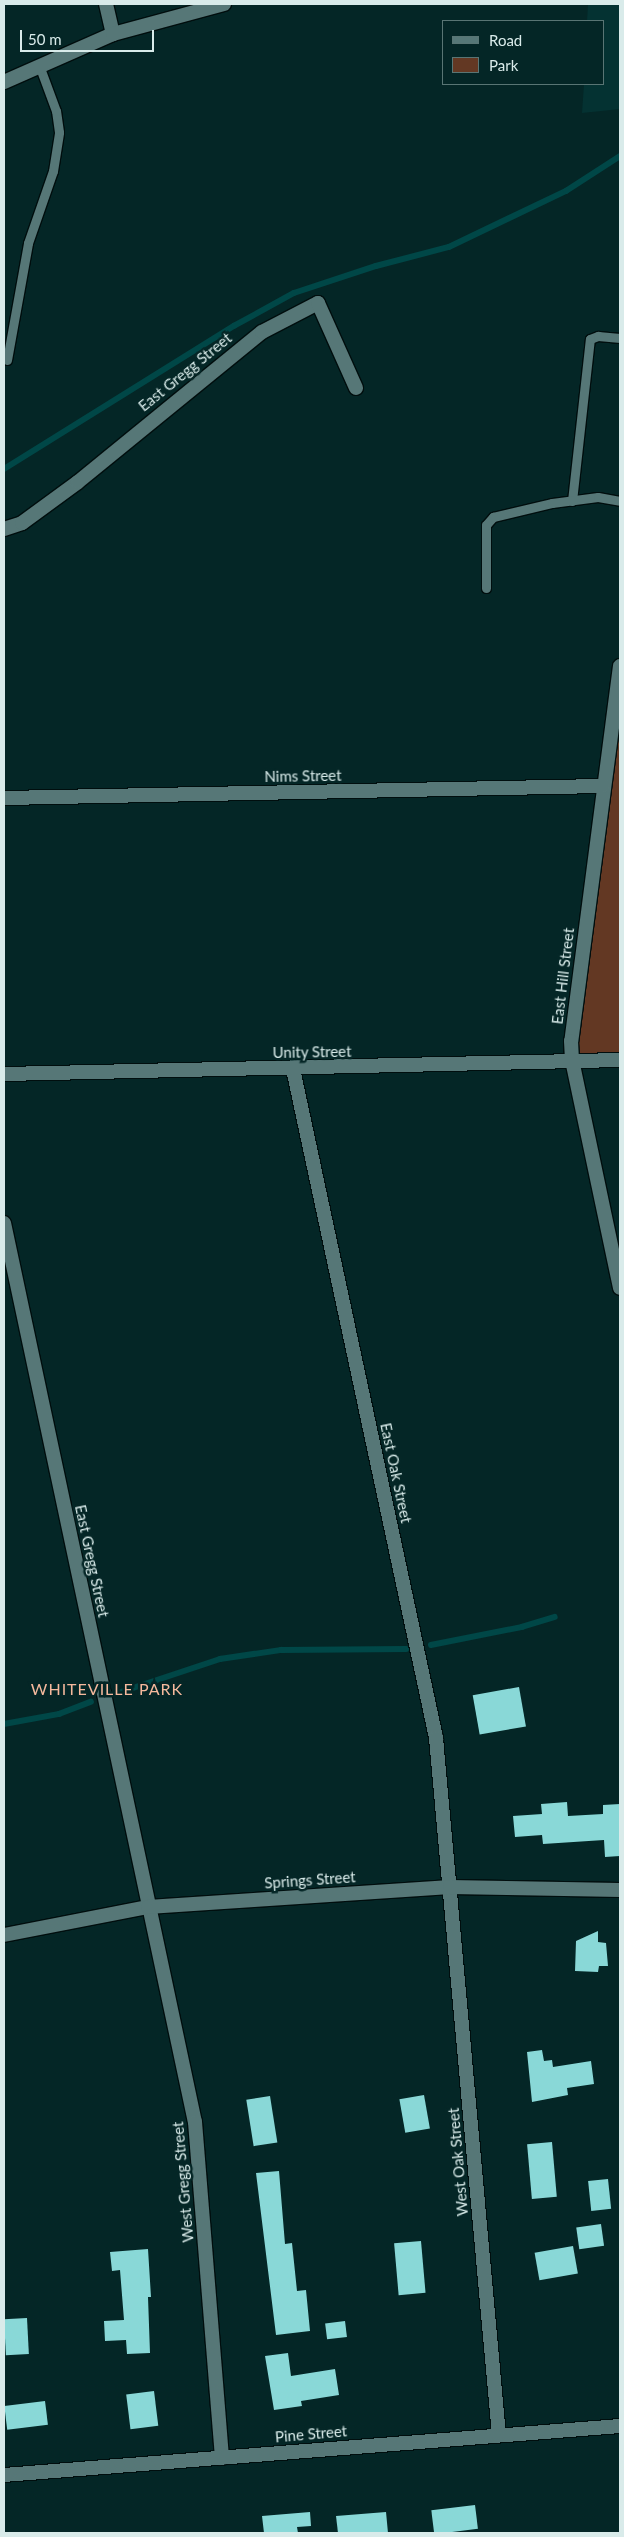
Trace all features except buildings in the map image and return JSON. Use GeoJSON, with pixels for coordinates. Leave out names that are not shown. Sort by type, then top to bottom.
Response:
{"type":"FeatureCollection","features":[{"type":"Feature","properties":{"kind":"street"},"geometry":{"type":"LineString","coordinates":[[106,4],[113,34]]}},
{"type":"Feature","properties":{"kind":"street"},"geometry":{"type":"LineString","coordinates":[[4,82],[113,34],[224,4]]}},
{"type":"Feature","properties":{"kind":"street","name":"East Gregg Street"},"geometry":{"type":"LineString","coordinates":[[4,529],[22,523],[78,482],[262,332],[318,303],[356,388]]}},
{"type":"Feature","properties":{"kind":"street","name":"East Hill Street"},"geometry":{"type":"LineString","coordinates":[[620,666],[603,786],[572,1060],[620,1288]]}},
{"type":"Feature","properties":{"kind":"street","name":"Nims Street"},"geometry":{"type":"LineString","coordinates":[[4,798],[603,786]]}},
{"type":"Feature","properties":{"kind":"street","name":"Unity Street"},"geometry":{"type":"LineString","coordinates":[[4,1074],[293,1069],[620,1060]]}},
{"type":"Feature","properties":{"kind":"street","name":"East Oak Street"},"geometry":{"type":"LineString","coordinates":[[293,1069],[436,1738],[450,1887]]}},
{"type":"Feature","properties":{"kind":"street","name":"East Gregg Street"},"geometry":{"type":"LineString","coordinates":[[4,1223],[148,1906]]}},
{"type":"Feature","properties":{"kind":"street","name":"Springs Street"},"geometry":{"type":"LineString","coordinates":[[4,1935],[148,1906],[450,1887],[620,1890]]}},
{"type":"Feature","properties":{"kind":"street","name":"West Oak Street"},"geometry":{"type":"LineString","coordinates":[[450,1887],[499,2436]]}},
{"type":"Feature","properties":{"kind":"street","name":"West Gregg Street"},"geometry":{"type":"LineString","coordinates":[[148,1906],[195,2122],[222,2458]]}},
{"type":"Feature","properties":{"kind":"street","name":"Pine Street"},"geometry":{"type":"LineString","coordinates":[[4,2475],[620,2426]]}},
{"type":"Feature","properties":{"kind":"lane"},"geometry":{"type":"LineString","coordinates":[[7,360],[28,243],[53,171],[59,132],[56,111],[39,65]]}},
{"type":"Feature","properties":{"kind":"lane"},"geometry":{"type":"LineString","coordinates":[[572,501],[590,339],[598,336],[620,338]]}},
{"type":"Feature","properties":{"kind":"lane"},"geometry":{"type":"LineString","coordinates":[[486,588],[486,525],[493,517],[598,497],[620,501]]}},
{"type":"Feature","properties":{"kind":"shaded area"},"geometry":{"type":"Polygon","coordinates":[[[588,4],[620,4],[620,109],[582,113],[584,85],[604,85],[604,20],[587,20],[588,4]]]}},
{"type":"Feature","properties":{"kind":"green space"},"geometry":{"type":"Polygon","coordinates":[[[620,691],[620,1058],[575,1057],[620,691]]]}},
{"type":"Feature","properties":{"kind":"waterway"},"geometry":{"type":"LineString","coordinates":[[4,469],[234,326],[294,293],[376,266],[449,247],[566,191],[620,156]]}},
{"type":"Feature","properties":{"kind":"waterway"},"geometry":{"type":"LineString","coordinates":[[431,1645],[522,1627],[554,1617]]}},
{"type":"Feature","properties":{"kind":"waterway"},"geometry":{"type":"LineString","coordinates":[[118,1693],[220,1659],[281,1650],[406,1649]]}},
{"type":"Feature","properties":{"kind":"waterway"},"geometry":{"type":"LineString","coordinates":[[4,1724],[59,1714],[91,1702]]}},
{"type":"Feature","properties":{"kind":"district","name":"WHITEVILLE PARK"},"geometry":{"type":"Point","coordinates":[107,1689]}}]}
